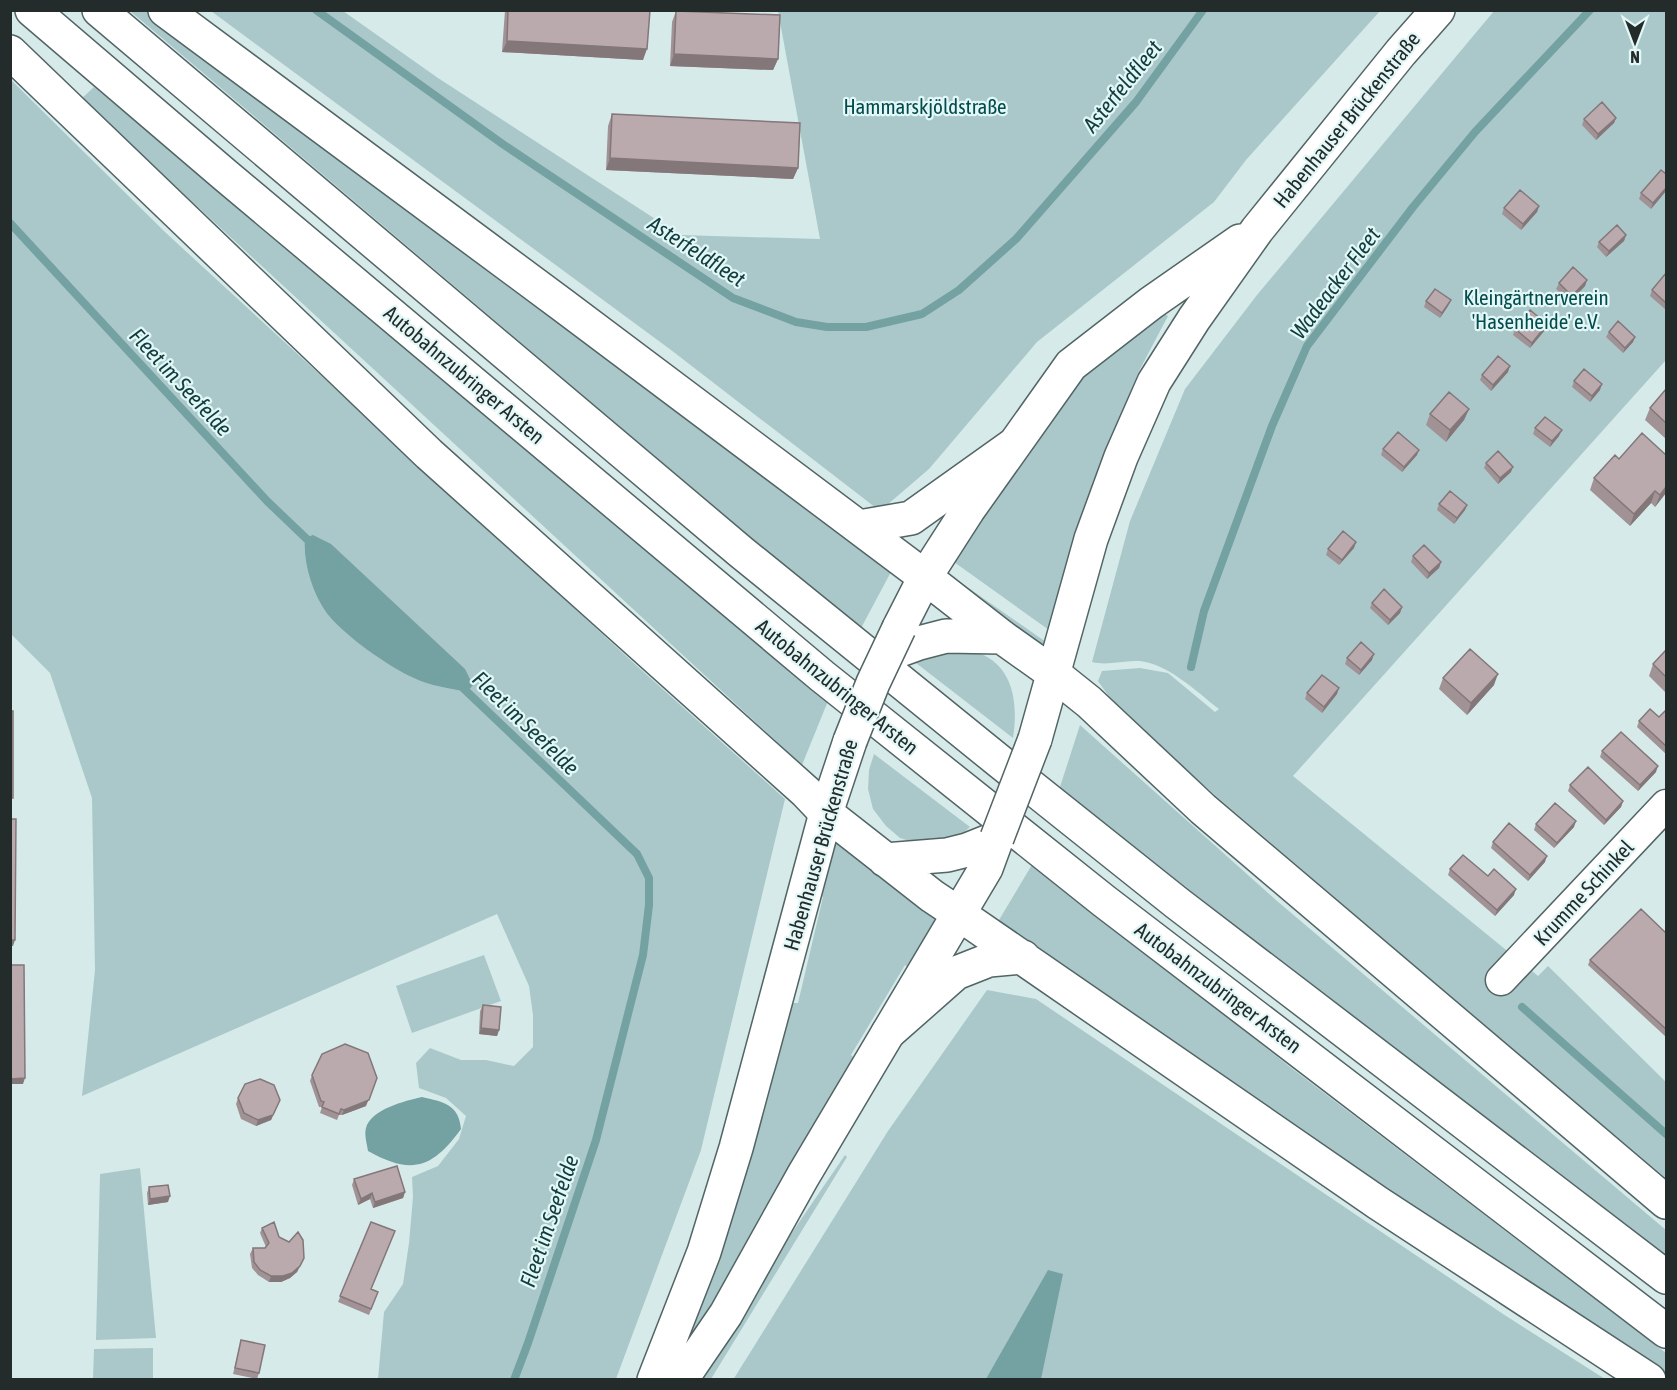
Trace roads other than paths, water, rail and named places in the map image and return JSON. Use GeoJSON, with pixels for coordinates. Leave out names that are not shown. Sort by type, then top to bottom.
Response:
{"type":"FeatureCollection","features":[{"type":"Feature","properties":{"kind":"main road","name":"Autobahnzubringer Arsten"},"geometry":{"type":"LineString","coordinates":[[32,10],[813,669],[1104,901],[1666,1331]]}},
{"type":"Feature","properties":{"kind":"main road","name":"Autobahnzubringer Arsten"},"geometry":{"type":"LineString","coordinates":[[99,10],[741,552],[999,761],[1186,910],[1666,1277]]}},
{"type":"Feature","properties":{"kind":"main road"},"geometry":{"type":"LineString","coordinates":[[165,10],[1054,674],[1089,702],[1203,809],[1666,1202]]}},
{"type":"Feature","properties":{"kind":"main road","name":"Habenhauser Brückenstraße"},"geometry":{"type":"LineString","coordinates":[[931,982],[983,852],[1035,739],[1090,539],[1121,457],[1154,382],[1194,319],[1257,230],[1401,52],[1438,10]]}},
{"type":"Feature","properties":{"kind":"main road"},"geometry":{"type":"LineString","coordinates":[[10,52],[429,454],[806,792],[826,813],[959,914],[1378,1203],[1649,1380]]}},
{"type":"Feature","properties":{"kind":"main road","name":"Habenhauser Brückenstraße"},"geometry":{"type":"LineString","coordinates":[[654,1380],[704,1252],[736,1148],[826,813],[850,741],[901,642],[925,577],[1012,446],[1071,365],[1150,303],[1257,230]]}},
{"type":"Feature","properties":{"kind":"main road"},"geometry":{"type":"LineString","coordinates":[[860,527],[911,518],[1012,446]]}},
{"type":"Feature","properties":{"kind":"main road"},"geometry":{"type":"LineString","coordinates":[[901,642],[946,636],[1002,637]]}},
{"type":"Feature","properties":{"kind":"main road"},"geometry":{"type":"LineString","coordinates":[[885,860],[983,852]]}},
{"type":"Feature","properties":{"kind":"main road"},"geometry":{"type":"LineString","coordinates":[[681,1380],[726,1314],[793,1194],[888,1033],[931,982],[989,960],[1023,957]]}},
{"type":"Feature","properties":{"kind":"street","name":"Krumme Schinkel"},"geometry":{"type":"LineString","coordinates":[[1501,980],[1666,805]]}},
{"type":"Feature","properties":{"kind":"waterway","name":"Asterfeldfleet"},"geometry":{"type":"LineString","coordinates":[[316,10],[504,145],[733,298],[796,322],[827,327],[866,327],[922,314],[959,290],[1016,239],[1136,102],[1203,10]]}},
{"type":"Feature","properties":{"kind":"waterway","name":"Wadeacker Fleet"},"geometry":{"type":"LineString","coordinates":[[1191,667],[1204,611],[1272,426],[1307,346],[1413,207],[1475,132],[1590,10]]}},
{"type":"Feature","properties":{"kind":"waterway","name":"Fleet im Seefelde"},"geometry":{"type":"LineString","coordinates":[[10,223],[267,501],[312,544]]}},
{"type":"Feature","properties":{"kind":"waterway","name":"Fleet im Seefelde"},"geometry":{"type":"LineString","coordinates":[[462,687],[637,854],[649,878],[649,905],[643,955],[596,1140],[514,1380]]}},
{"type":"Feature","properties":{"kind":"waterway"},"geometry":{"type":"LineString","coordinates":[[1522,1007],[1666,1134]]}},
{"type":"Feature","properties":{"kind":"park label","name":"Hammarskjöldstraße"},"geometry":{"type":"Point","coordinates":[925,107]}},
{"type":"Feature","properties":{"kind":"park label","name":"Kleingärtnerverein 'Hasenheide' e.V."},"geometry":{"type":"Point","coordinates":[1536,310]}}]}
